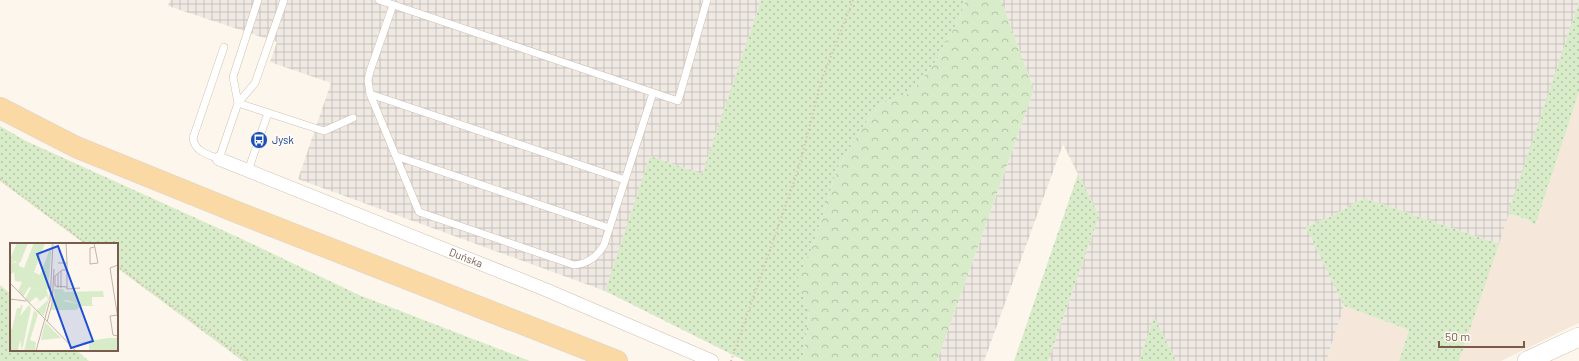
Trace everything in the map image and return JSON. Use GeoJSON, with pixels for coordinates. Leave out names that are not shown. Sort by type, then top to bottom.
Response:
{"type":"FeatureCollection","features":[{"type":"Feature","properties":{"kind":"main road"},"geometry":{"type":"LineString","coordinates":[[0,108],[76,147],[226,208],[617,361]]}},
{"type":"Feature","properties":{"kind":"street","name":"Duńska"},"geometry":{"type":"LineString","coordinates":[[219,159],[552,292],[712,361]]}},
{"type":"Feature","properties":{"kind":"street"},"geometry":{"type":"LineString","coordinates":[[1527,361],[1579,337]]}},
{"type":"Feature","properties":{"kind":"lane"},"geometry":{"type":"LineString","coordinates":[[238,103],[233,77],[258,0]]}},
{"type":"Feature","properties":{"kind":"lane"},"geometry":{"type":"LineString","coordinates":[[224,47],[193,138],[194,145],[199,151],[219,159],[238,103],[255,83],[284,0]]}},
{"type":"Feature","properties":{"kind":"lane"},"geometry":{"type":"LineString","coordinates":[[379,0],[678,101],[707,0]]}},
{"type":"Feature","properties":{"kind":"lane"},"geometry":{"type":"LineString","coordinates":[[393,5],[368,80],[370,94],[419,212],[574,265],[588,262],[596,257],[604,245],[653,93]]}},
{"type":"Feature","properties":{"kind":"lane"},"geometry":{"type":"LineString","coordinates":[[370,94],[625,180]]}},
{"type":"Feature","properties":{"kind":"lane"},"geometry":{"type":"LineString","coordinates":[[238,103],[324,131],[353,118]]}},
{"type":"Feature","properties":{"kind":"lane"},"geometry":{"type":"LineString","coordinates":[[248,171],[268,113]]}},
{"type":"Feature","properties":{"kind":"lane"},"geometry":{"type":"LineString","coordinates":[[396,156],[609,228]]}},
{"type":"Feature","properties":{"kind":"path"},"geometry":{"type":"LineString","coordinates":[[731,361],[798,170],[822,79],[853,0]]}},
{"type":"Feature","properties":{"kind":"path"},"geometry":{"type":"LineString","coordinates":[[0,179],[86,243]]}},
{"type":"Feature","properties":{"kind":"path"},"geometry":{"type":"LineString","coordinates":[[118,267],[249,361]]}},
{"type":"Feature","properties":{"kind":"shaded area"},"geometry":{"type":"Polygon","coordinates":[[[170,0],[761,0],[702,174],[650,156],[605,291],[298,179],[331,83],[270,62],[277,42],[168,6],[170,0]]]}},
{"type":"Feature","properties":{"kind":"shaded area"},"geometry":{"type":"Polygon","coordinates":[[[1001,0],[1579,0],[1579,2],[1499,244],[1364,198],[1332,216],[1306,227],[1344,306],[1326,361],[1176,361],[1154,318],[1139,361],[1048,361],[1099,216],[1063,144],[984,361],[937,361],[1034,90],[1001,0]]]}},
{"type":"Feature","properties":{"kind":"shaded area"},"geometry":{"type":"Polygon","coordinates":[[[1579,92],[1579,323],[1501,361],[1459,361],[1508,213],[1529,220],[1535,226],[1579,92]]]}},
{"type":"Feature","properties":{"kind":"shaded area"},"geometry":{"type":"Polygon","coordinates":[[[1344,306],[1409,330],[1399,361],[1326,361],[1344,306]]]}},
{"type":"Feature","properties":{"kind":"green space"},"geometry":{"type":"Polygon","coordinates":[[[761,0],[966,0],[960,17],[938,58],[912,92],[880,104],[864,125],[838,167],[813,245],[798,280],[809,315],[803,356],[799,361],[745,361],[605,291],[650,156],[702,174],[761,0]]]}},
{"type":"Feature","properties":{"kind":"green space"},"geometry":{"type":"Polygon","coordinates":[[[966,0],[1001,0],[1034,90],[937,361],[799,361],[803,356],[809,315],[797,280],[813,245],[838,167],[864,125],[880,104],[912,92],[938,58],[960,17],[966,0]]]}},
{"type":"Feature","properties":{"kind":"green space"},"geometry":{"type":"Polygon","coordinates":[[[1579,2],[1579,92],[1535,226],[1529,220],[1508,213],[1579,2]]]}},
{"type":"Feature","properties":{"kind":"green space"},"geometry":{"type":"Polygon","coordinates":[[[0,126],[26,141],[242,239],[359,295],[530,361],[243,361],[118,269],[118,243],[84,243],[0,181],[0,126]]]}},
{"type":"Feature","properties":{"kind":"green space"},"geometry":{"type":"Polygon","coordinates":[[[1078,174],[1099,216],[1048,361],[1014,361],[1078,174]]]}},
{"type":"Feature","properties":{"kind":"green space"},"geometry":{"type":"Polygon","coordinates":[[[1364,198],[1499,244],[1459,361],[1399,361],[1409,330],[1344,306],[1306,227],[1332,216],[1364,198]]]}},
{"type":"Feature","properties":{"kind":"green space"},"geometry":{"type":"Polygon","coordinates":[[[0,285],[10,293],[10,351],[77,351],[89,361],[0,361],[0,285]]]}},
{"type":"Feature","properties":{"kind":"green space"},"geometry":{"type":"Polygon","coordinates":[[[1154,317],[1176,361],[1139,361],[1154,317]]]}},
{"type":"Feature","properties":{"kind":"place","name":"Jysk"},"geometry":{"type":"Point","coordinates":[259,140]}}]}
